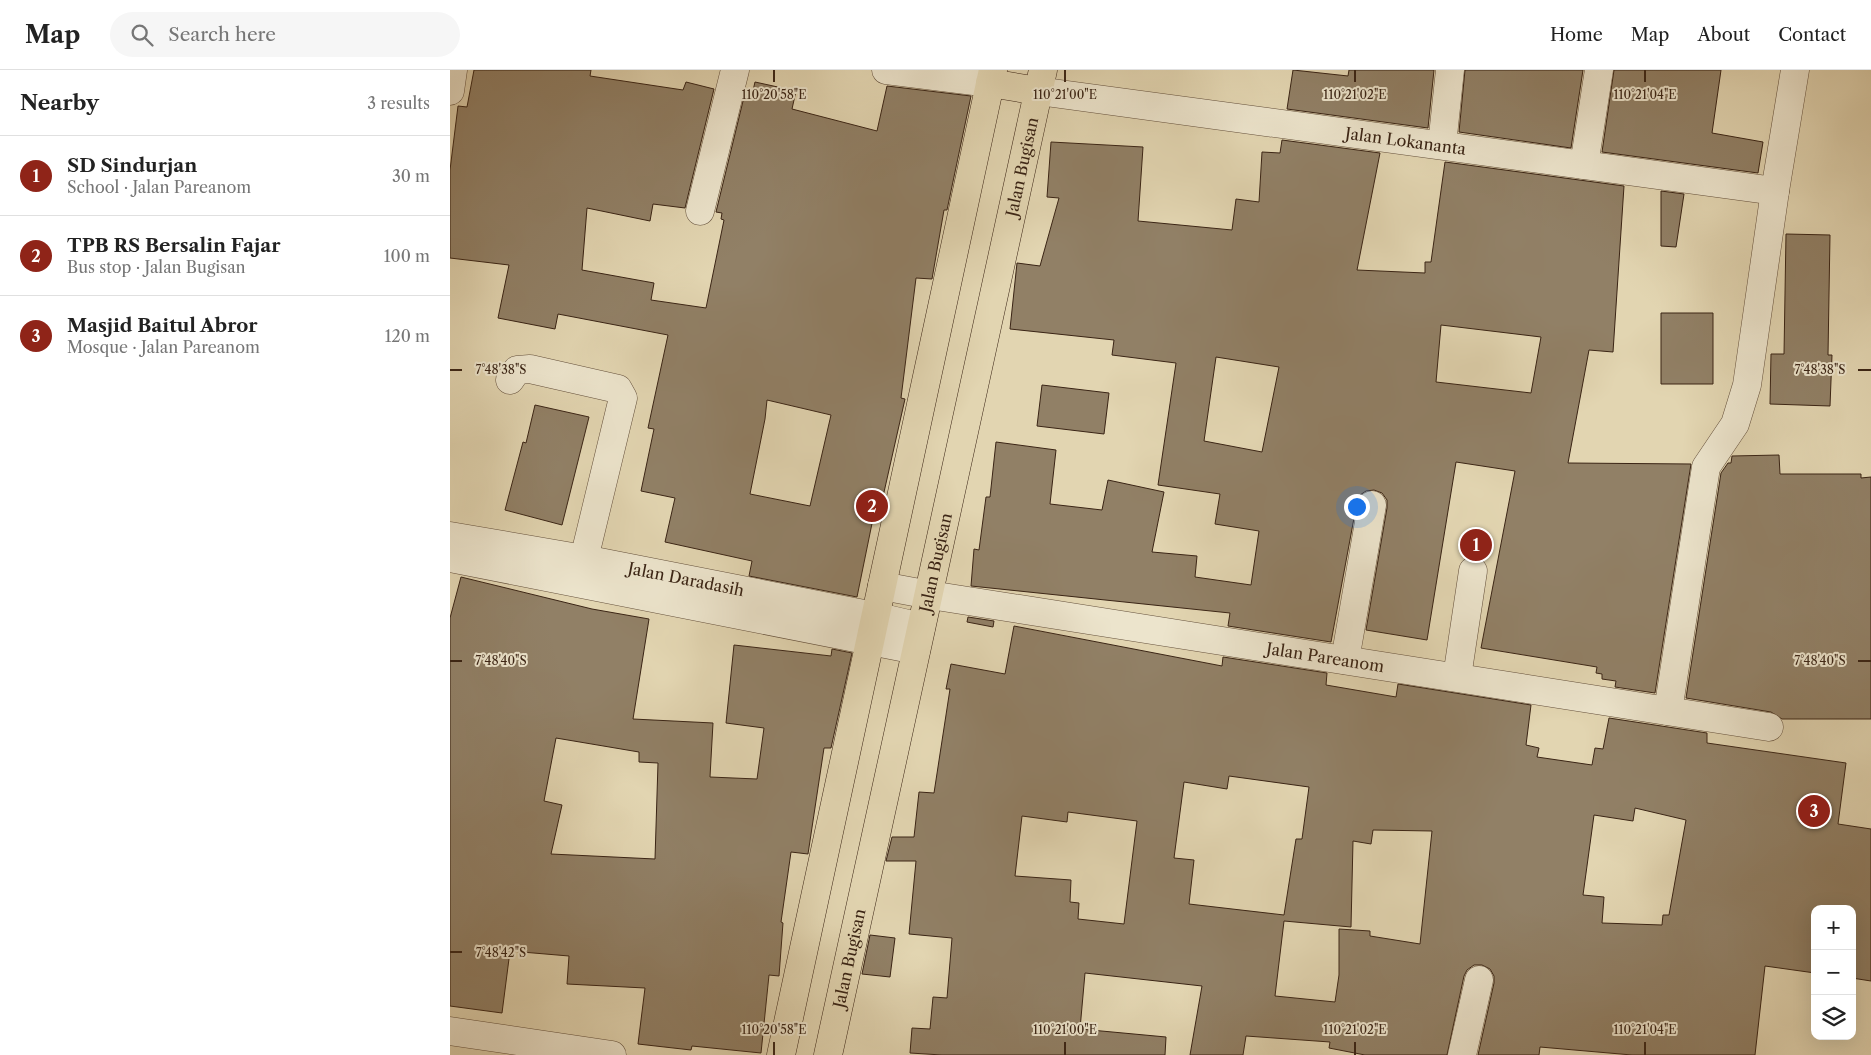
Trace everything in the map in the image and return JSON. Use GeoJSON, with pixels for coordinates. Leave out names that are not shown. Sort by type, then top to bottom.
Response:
{"type":"FeatureCollection","features":[{"type":"Feature","properties":{"kind":"main road"},"geometry":{"type":"LineString","coordinates":[[781,1055],[871,628],[882,586],[991,76],[1040,80]]}},
{"type":"Feature","properties":{"kind":"main road","name":"Jalan Bugisan"},"geometry":{"type":"LineString","coordinates":[[828,1055],[918,639],[930,595],[1040,80]]}},
{"type":"Feature","properties":{"kind":"street"},"geometry":{"type":"LineString","coordinates":[[450,91],[453,70]]}},
{"type":"Feature","properties":{"kind":"street"},"geometry":{"type":"LineString","coordinates":[[700,211],[735,70]]}},
{"type":"Feature","properties":{"kind":"street"},"geometry":{"type":"LineString","coordinates":[[886,70],[991,76]]}},
{"type":"Feature","properties":{"kind":"street"},"geometry":{"type":"LineString","coordinates":[[1442,145],[1450,70]]}},
{"type":"Feature","properties":{"kind":"street"},"geometry":{"type":"LineString","coordinates":[[1584,165],[1599,70]]}},
{"type":"Feature","properties":{"kind":"street"},"geometry":{"type":"LineString","coordinates":[[1668,711],[1706,467],[1735,424],[1747,385],[1774,191],[1795,70]]}},
{"type":"Feature","properties":{"kind":"street","name":"Jalan Lokananta"},"geometry":{"type":"LineString","coordinates":[[1040,80],[1442,145],[1774,191]]}},
{"type":"Feature","properties":{"kind":"street"},"geometry":{"type":"LineString","coordinates":[[510,380],[517,370],[530,369],[618,389],[623,398],[584,559]]}},
{"type":"Feature","properties":{"kind":"street"},"geometry":{"type":"LineString","coordinates":[[1345,660],[1372,505]]}},
{"type":"Feature","properties":{"kind":"street","name":"Jalan Daradasih"},"geometry":{"type":"LineString","coordinates":[[450,536],[584,559],[918,639]]}},
{"type":"Feature","properties":{"kind":"street","name":"Jalan Daradasih"},"geometry":{"type":"LineString","coordinates":[[450,558],[871,628]]}},
{"type":"Feature","properties":{"kind":"street"},"geometry":{"type":"LineString","coordinates":[[1457,677],[1473,571]]}},
{"type":"Feature","properties":{"kind":"street","name":"Jalan Pareanom"},"geometry":{"type":"LineString","coordinates":[[882,586],[1769,726]]}},
{"type":"Feature","properties":{"kind":"street"},"geometry":{"type":"LineString","coordinates":[[1462,1055],[1479,980]]}},
{"type":"Feature","properties":{"kind":"street"},"geometry":{"type":"LineString","coordinates":[[450,1031],[612,1055]]}},
{"type":"Feature","properties":{"kind":"building"},"geometry":{"type":"Polygon","coordinates":[[[474,70],[591,70],[590,76],[683,90],[686,82],[714,89],[685,208],[653,204],[650,221],[587,208],[582,270],[654,283],[651,300],[706,308],[724,220],[721,219],[722,213],[716,212],[744,97],[751,99],[755,82],[796,91],[792,109],[877,131],[887,86],[971,96],[947,210],[944,210],[932,279],[916,278],[901,398],[905,399],[882,501],[877,499],[857,597],[749,576],[752,561],[665,542],[675,498],[641,491],[654,429],[648,428],[668,335],[558,314],[555,329],[498,318],[509,265],[450,258],[450,170],[458,106],[467,107],[474,70]],[[767,400],[750,494],[810,506],[831,415],[767,400]]]}},
{"type":"Feature","properties":{"kind":"building"},"geometry":{"type":"Polygon","coordinates":[[[1293,70],[1348,76],[1349,70],[1434,70],[1428,128],[1287,109],[1293,70]]]}},
{"type":"Feature","properties":{"kind":"building"},"geometry":{"type":"Polygon","coordinates":[[[1465,70],[1583,70],[1571,148],[1459,132],[1465,70]]]}},
{"type":"Feature","properties":{"kind":"building"},"geometry":{"type":"Polygon","coordinates":[[[1614,70],[1721,70],[1712,133],[1763,142],[1758,173],[1602,152],[1614,70]]]}},
{"type":"Feature","properties":{"kind":"building"},"geometry":{"type":"Polygon","coordinates":[[[1282,140],[1380,153],[1357,270],[1425,273],[1425,262],[1431,262],[1445,162],[1624,186],[1613,352],[1589,350],[1568,463],[1691,464],[1655,693],[1615,687],[1616,681],[1602,679],[1602,674],[1596,673],[1597,667],[1481,648],[1515,471],[1456,462],[1427,640],[1366,630],[1387,508],[1387,500],[1382,493],[1374,490],[1366,491],[1360,495],[1357,502],[1331,642],[1228,626],[1230,613],[971,586],[974,549],[979,550],[986,497],[990,497],[996,442],[1056,450],[1050,504],[1102,510],[1108,480],[1164,492],[1152,552],[1197,556],[1195,577],[1251,585],[1259,531],[1215,524],[1220,494],[1158,485],[1176,363],[1112,355],[1114,340],[1010,329],[1017,263],[1040,266],[1059,198],[1047,197],[1051,142],[1143,147],[1138,221],[1232,230],[1236,199],[1259,202],[1262,152],[1280,153],[1282,140]],[[1441,325],[1436,382],[1531,393],[1541,337],[1441,325]],[[1216,357],[1204,441],[1262,452],[1279,367],[1216,357]]]}},
{"type":"Feature","properties":{"kind":"building"},"geometry":{"type":"Polygon","coordinates":[[[1661,191],[1684,194],[1676,247],[1661,246],[1661,191]]]}},
{"type":"Feature","properties":{"kind":"building"},"geometry":{"type":"Polygon","coordinates":[[[1786,234],[1830,235],[1828,355],[1832,355],[1830,406],[1770,404],[1771,354],[1784,354],[1786,234]]]}},
{"type":"Feature","properties":{"kind":"building"},"geometry":{"type":"Polygon","coordinates":[[[1661,313],[1713,313],[1713,384],[1661,384],[1661,313]]]}},
{"type":"Feature","properties":{"kind":"building"},"geometry":{"type":"Polygon","coordinates":[[[1042,385],[1109,393],[1104,434],[1037,426],[1042,385]]]}},
{"type":"Feature","properties":{"kind":"building"},"geometry":{"type":"Polygon","coordinates":[[[535,405],[589,417],[562,525],[505,510],[523,442],[526,443],[535,405]]]}},
{"type":"Feature","properties":{"kind":"building"},"geometry":{"type":"Polygon","coordinates":[[[1779,455],[1780,474],[1861,474],[1861,478],[1871,477],[1871,719],[1782,719],[1771,712],[1686,698],[1721,473],[1728,463],[1731,463],[1732,456],[1779,455]]]}},
{"type":"Feature","properties":{"kind":"building"},"geometry":{"type":"Polygon","coordinates":[[[461,577],[592,609],[649,619],[633,719],[713,723],[710,777],[757,779],[764,728],[726,723],[734,645],[831,656],[832,649],[852,653],[831,748],[824,748],[808,854],[791,852],[781,922],[783,923],[779,976],[769,975],[761,1053],[692,1046],[691,1050],[638,1044],[645,988],[567,984],[569,956],[510,951],[502,1013],[450,1006],[450,618],[461,577]],[[556,738],[544,801],[562,805],[551,854],[655,859],[658,763],[639,762],[639,752],[556,738]]]}},
{"type":"Feature","properties":{"kind":"building"},"geometry":{"type":"Polygon","coordinates":[[[968,617],[994,621],[993,627],[967,622],[968,617]]]}},
{"type":"Feature","properties":{"kind":"building"},"geometry":{"type":"Polygon","coordinates":[[[1014,626],[1222,666],[1223,657],[1327,673],[1326,685],[1396,697],[1398,684],[1531,705],[1526,745],[1539,748],[1537,757],[1592,765],[1595,748],[1603,749],[1609,718],[1707,733],[1707,743],[1846,763],[1838,824],[1871,829],[1871,981],[1856,979],[1856,905],[1811,905],[1811,972],[1765,966],[1755,1055],[1632,1055],[1540,1047],[1539,1055],[1478,1055],[1494,983],[1494,976],[1490,969],[1482,965],[1474,965],[1467,970],[1464,976],[1447,1055],[1365,1055],[1329,1048],[1330,1042],[1246,1036],[1243,1055],[1190,1055],[1202,986],[1085,973],[1080,1029],[1166,1037],[1165,1055],[942,1055],[910,1053],[912,1028],[930,1029],[933,997],[947,998],[952,938],[909,934],[916,861],[886,861],[892,837],[914,837],[919,792],[934,793],[950,689],[946,689],[951,664],[1005,674],[1014,626]],[[1229,776],[1227,789],[1184,782],[1174,858],[1194,860],[1189,904],[1284,915],[1296,839],[1302,839],[1309,787],[1229,776]],[[1635,808],[1633,821],[1594,815],[1583,895],[1604,897],[1602,923],[1662,925],[1663,915],[1669,915],[1686,820],[1635,808]],[[1068,812],[1067,822],[1022,816],[1015,876],[1071,880],[1070,902],[1079,903],[1078,919],[1124,924],[1137,821],[1068,812]],[[1373,830],[1371,844],[1353,841],[1351,927],[1284,921],[1275,996],[1335,1002],[1339,975],[1339,929],[1370,931],[1370,936],[1420,944],[1432,831],[1373,830]]]}},
{"type":"Feature","properties":{"kind":"building"},"geometry":{"type":"Polygon","coordinates":[[[870,935],[895,938],[890,977],[862,974],[870,935]]]}},
{"type":"Feature","properties":{"kind":"place","name":"TPB RS Bersalin Fajar"},"geometry":{"type":"Point","coordinates":[872,506]}},
{"type":"Feature","properties":{"kind":"place","name":"SD Sindurjan"},"geometry":{"type":"Point","coordinates":[1476,545]}},
{"type":"Feature","properties":{"kind":"place","name":"Masjid Baitul Abror"},"geometry":{"type":"Point","coordinates":[1814,811]}}]}
